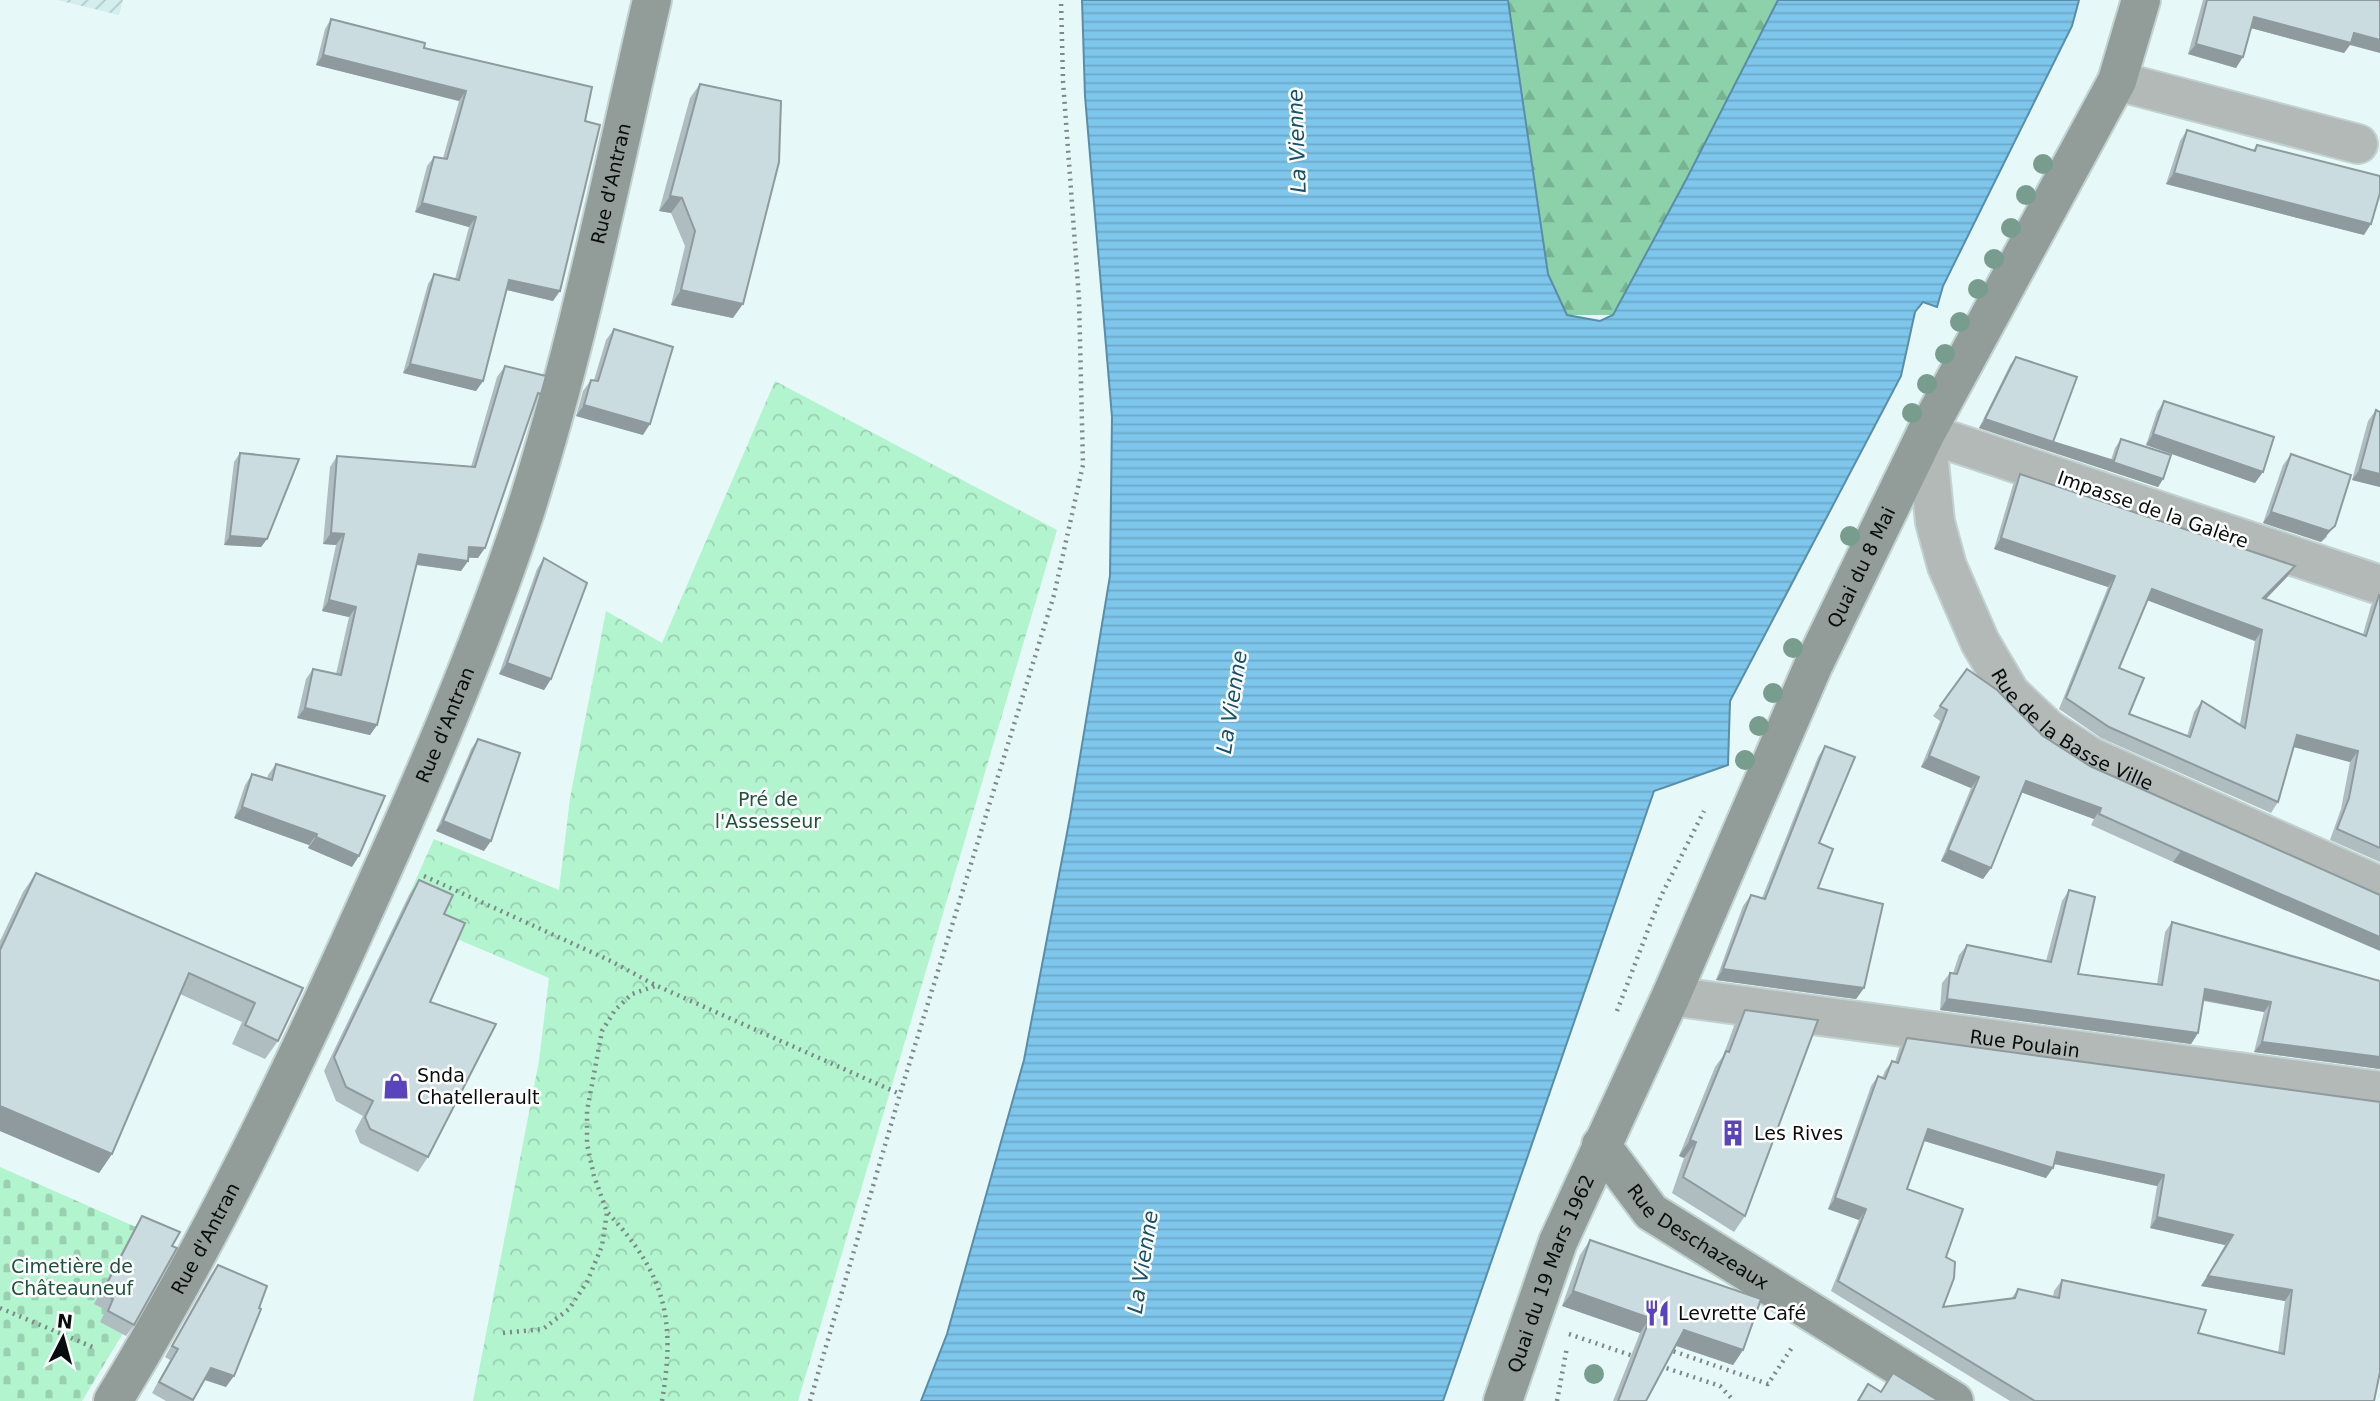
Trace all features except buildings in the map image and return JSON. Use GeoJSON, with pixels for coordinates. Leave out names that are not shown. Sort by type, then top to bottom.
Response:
{"type":"FeatureCollection","features":[{"type":"Feature","properties":{"kind":"street","name":"Rue d'Antran"},"geometry":{"type":"LineString","coordinates":[[113,1401],[159,1326],[218,1218],[295,1063],[387,860],[465,674],[523,516],[567,364],[652,0]]}},
{"type":"Feature","properties":{"kind":"street","name":"Quai du 8 Mai"},"geometry":{"type":"LineString","coordinates":[[1601,1145],[1671,996],[1813,666],[1926,433],[2117,81],[2141,0]]}},
{"type":"Feature","properties":{"kind":"street"},"geometry":{"type":"LineString","coordinates":[[2117,81],[2358,144]]}},
{"type":"Feature","properties":{"kind":"street","name":"Impasse de la Galère"},"geometry":{"type":"LineString","coordinates":[[1926,433],[2380,585]]}},
{"type":"Feature","properties":{"kind":"street","name":"Rue de la Basse Ville"},"geometry":{"type":"LineString","coordinates":[[1926,433],[1935,522],[1947,566],[1980,642],[2010,693],[2048,729],[2091,757],[2380,886]]}},
{"type":"Feature","properties":{"kind":"street","name":"Rue Poulain"},"geometry":{"type":"LineString","coordinates":[[1671,996],[2380,1091]]}},
{"type":"Feature","properties":{"kind":"street","name":"Rue Deschazeaux"},"geometry":{"type":"LineString","coordinates":[[1601,1145],[1651,1212],[1954,1401]]}},
{"type":"Feature","properties":{"kind":"street","name":"Quai du 19 Mars 1962"},"geometry":{"type":"LineString","coordinates":[[1503,1401],[1558,1242],[1601,1145]]}},
{"type":"Feature","properties":{"kind":"path"},"geometry":{"type":"LineString","coordinates":[[810,1401],[900,1094],[1054,596],[1083,465],[1079,299],[1063,81],[1060,0]]}},
{"type":"Feature","properties":{"kind":"path"},"geometry":{"type":"LineString","coordinates":[[387,860],[900,1094]]}},
{"type":"Feature","properties":{"kind":"path"},"geometry":{"type":"LineString","coordinates":[[656,985],[632,994],[615,1010],[602,1031],[587,1111],[586,1144],[607,1212],[630,1237],[652,1271],[666,1310],[669,1355],[662,1401]]}},
{"type":"Feature","properties":{"kind":"path"},"geometry":{"type":"LineString","coordinates":[[503,1333],[543,1329],[569,1309],[587,1282],[602,1246],[607,1212]]}},
{"type":"Feature","properties":{"kind":"path"},"geometry":{"type":"LineString","coordinates":[[0,1308],[95,1348]]}},
{"type":"Feature","properties":{"kind":"path"},"geometry":{"type":"LineString","coordinates":[[1661,1346],[1768,1384],[1814,1312]]}},
{"type":"Feature","properties":{"kind":"path"},"geometry":{"type":"LineString","coordinates":[[1557,1401],[1569,1334],[1647,1362]]}},
{"type":"Feature","properties":{"kind":"path"},"geometry":{"type":"LineString","coordinates":[[1635,1357],[1638,1348]]}},
{"type":"Feature","properties":{"kind":"path"},"geometry":{"type":"LineString","coordinates":[[1659,1366],[1720,1386],[1734,1401]]}},
{"type":"Feature","properties":{"kind":"shaded area"},"geometry":{"type":"Polygon","coordinates":[[[57,0],[123,0],[119,15],[57,0]]]}},
{"type":"Feature","properties":{"kind":"green space"},"geometry":{"type":"Polygon","coordinates":[[[1508,0],[1778,0],[1613,315],[1567,315],[1548,274],[1508,0]]]}},
{"type":"Feature","properties":{"kind":"green space","name":"Pré de l'Assesseur"},"geometry":{"type":"Polygon","coordinates":[[[775,381],[1057,530],[798,1401],[473,1401],[539,1061],[549,978],[434,929],[409,895],[434,839],[559,890],[570,798],[606,611],[662,643],[775,381]]]}},
{"type":"Feature","properties":{"kind":"green space","name":"Cimetière de Châteauneuf"},"geometry":{"type":"Polygon","coordinates":[[[0,1167],[172,1243],[131,1320],[82,1401],[0,1401],[0,1167]]]}},
{"type":"Feature","properties":{"kind":"water","name":"La Vienne"},"geometry":{"type":"Polygon","coordinates":[[[1082,0],[1508,0],[1548,274],[1567,315],[1600,321],[1613,315],[1778,0],[2079,0],[2072,26],[1943,286],[1937,307],[1923,302],[1915,312],[1901,376],[1730,701],[1728,765],[1654,791],[1443,1401],[921,1401],[947,1334],[1024,1060],[1070,817],[1110,576],[1112,417],[1085,96],[1082,0]]]}},
{"type":"Feature","properties":{"kind":"place","name":"Snda Chatellerault"},"geometry":{"type":"Point","coordinates":[396,1086]}},
{"type":"Feature","properties":{"kind":"place","name":"Les Rives"},"geometry":{"type":"Point","coordinates":[1733,1133]}},
{"type":"Feature","properties":{"kind":"place","name":"Levrette Café"},"geometry":{"type":"Point","coordinates":[1657,1313]}}]}
